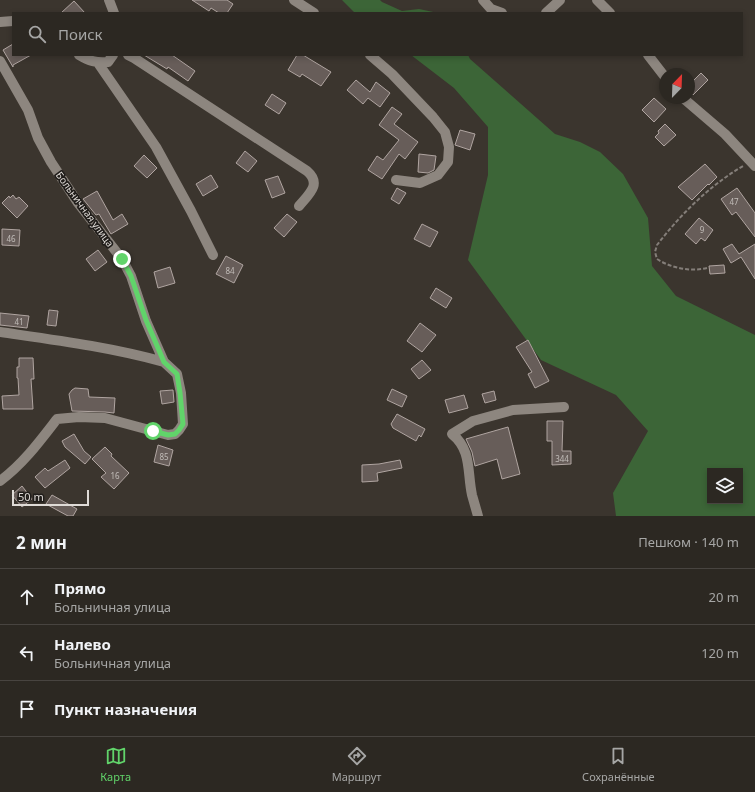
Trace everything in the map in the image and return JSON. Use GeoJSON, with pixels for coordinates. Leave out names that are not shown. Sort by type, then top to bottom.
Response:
{"type":"FeatureCollection","features":[{"type":"Feature","properties":{"kind":"street"},"geometry":{"type":"LineString","coordinates":[[109,0],[114,12]]}},
{"type":"Feature","properties":{"kind":"street"},"geometry":{"type":"LineString","coordinates":[[294,0],[312,12]]}},
{"type":"Feature","properties":{"kind":"street"},"geometry":{"type":"LineString","coordinates":[[483,0],[492,9],[500,12]]}},
{"type":"Feature","properties":{"kind":"street"},"geometry":{"type":"LineString","coordinates":[[547,12],[560,0]]}},
{"type":"Feature","properties":{"kind":"street"},"geometry":{"type":"LineString","coordinates":[[597,0],[609,12]]}},
{"type":"Feature","properties":{"kind":"street"},"geometry":{"type":"LineString","coordinates":[[0,22],[12,22]]}},
{"type":"Feature","properties":{"kind":"street"},"geometry":{"type":"LineString","coordinates":[[80,56],[88,61],[98,63],[108,62],[112,56]]}},
{"type":"Feature","properties":{"kind":"street"},"geometry":{"type":"LineString","coordinates":[[130,56],[203,101],[308,171],[313,176],[315,182],[313,189],[299,206]]}},
{"type":"Feature","properties":{"kind":"street"},"geometry":{"type":"LineString","coordinates":[[371,56],[392,74],[433,117],[445,132],[449,147],[448,162],[438,175],[420,183],[396,180]]}},
{"type":"Feature","properties":{"kind":"street"},"geometry":{"type":"LineString","coordinates":[[649,56],[659,69]]}},
{"type":"Feature","properties":{"kind":"street","name":"Больничная улица"},"geometry":{"type":"LineString","coordinates":[[0,61],[28,110],[38,138],[51,162],[78,202],[122,259],[131,276],[146,320],[164,362],[177,374],[183,424],[175,434],[168,435],[105,418],[79,417],[57,419],[29,454],[12,472],[0,481]]}},
{"type":"Feature","properties":{"kind":"street"},"geometry":{"type":"LineString","coordinates":[[98,63],[156,147],[191,210],[213,255]]}},
{"type":"Feature","properties":{"kind":"street"},"geometry":{"type":"LineString","coordinates":[[690,104],[725,134],[753,164]]}},
{"type":"Feature","properties":{"kind":"street"},"geometry":{"type":"LineString","coordinates":[[0,332],[72,342],[138,355],[164,362]]}},
{"type":"Feature","properties":{"kind":"street"},"geometry":{"type":"LineString","coordinates":[[478,516],[472,494],[467,456],[460,440],[452,434],[473,421],[513,410],[564,407]]}},
{"type":"Feature","properties":{"kind":"path"},"geometry":{"type":"LineString","coordinates":[[707,268],[697,270],[665,264],[657,259],[655,252],[657,245],[689,208],[710,189],[729,175],[753,164]]}},
{"type":"Feature","properties":{"kind":"green space"},"geometry":{"type":"Polygon","coordinates":[[[342,0],[380,0],[402,11],[419,9],[433,12],[354,12],[342,0]]]}},
{"type":"Feature","properties":{"kind":"green space"},"geometry":{"type":"Polygon","coordinates":[[[412,56],[468,56],[470,59],[555,134],[580,142],[600,152],[623,174],[648,218],[652,266],[676,296],[755,335],[755,516],[616,516],[613,493],[648,431],[616,395],[541,360],[468,260],[488,175],[488,127],[454,88],[412,56]]]}},
{"type":"Feature","properties":{"kind":"building"},"geometry":{"type":"Polygon","coordinates":[[[192,0],[227,0],[233,4],[228,12],[217,12],[211,8],[209,11],[192,0]]]}},
{"type":"Feature","properties":{"kind":"building"},"geometry":{"type":"Polygon","coordinates":[[[74,1],[84,12],[62,12],[74,1]]]}},
{"type":"Feature","properties":{"kind":"building"},"geometry":{"type":"Polygon","coordinates":[[[12,45],[12,56],[29,56],[13,65],[13,67],[3,50],[12,45]]]}},
{"type":"Feature","properties":{"kind":"building"},"geometry":{"type":"Polygon","coordinates":[[[146,56],[173,56],[195,71],[188,81],[168,67],[167,69],[146,56]]]}},
{"type":"Feature","properties":{"kind":"building"},"geometry":{"type":"Polygon","coordinates":[[[296,56],[305,56],[331,72],[321,86],[302,74],[300,77],[288,70],[296,56]]]}},
{"type":"Feature","properties":{"kind":"building"},"geometry":{"type":"Polygon","coordinates":[[[701,73],[708,80],[695,93],[695,79],[701,73]]]}},
{"type":"Feature","properties":{"kind":"building"},"geometry":{"type":"Polygon","coordinates":[[[356,80],[370,92],[376,82],[390,93],[380,107],[368,98],[363,104],[347,90],[356,80]]]}},
{"type":"Feature","properties":{"kind":"building"},"geometry":{"type":"Polygon","coordinates":[[[272,94],[286,103],[279,114],[265,105],[272,94]]]}},
{"type":"Feature","properties":{"kind":"building"},"geometry":{"type":"Polygon","coordinates":[[[654,98],[666,109],[654,122],[642,110],[654,98]]]}},
{"type":"Feature","properties":{"kind":"building"},"geometry":{"type":"Polygon","coordinates":[[[392,107],[402,114],[394,124],[418,142],[405,159],[399,154],[382,179],[368,170],[377,156],[383,160],[399,140],[379,125],[392,107]]]}},
{"type":"Feature","properties":{"kind":"building"},"geometry":{"type":"Polygon","coordinates":[[[665,124],[676,135],[664,146],[655,137],[659,133],[658,131],[665,124]]]}},
{"type":"Feature","properties":{"kind":"building"},"geometry":{"type":"Polygon","coordinates":[[[460,130],[475,134],[470,150],[455,145],[460,130]]]}},
{"type":"Feature","properties":{"kind":"building"},"geometry":{"type":"Polygon","coordinates":[[[245,151],[257,161],[248,172],[236,163],[245,151]]]}},
{"type":"Feature","properties":{"kind":"building"},"geometry":{"type":"Polygon","coordinates":[[[419,154],[436,156],[434,170],[428,173],[418,172],[419,154]]]}},
{"type":"Feature","properties":{"kind":"building"},"geometry":{"type":"Polygon","coordinates":[[[144,155],[157,168],[147,178],[134,166],[144,155]]]}},
{"type":"Feature","properties":{"kind":"building"},"geometry":{"type":"Polygon","coordinates":[[[705,164],[717,177],[692,200],[678,187],[705,164]]]}},
{"type":"Feature","properties":{"kind":"building"},"geometry":{"type":"Polygon","coordinates":[[[211,175],[218,187],[203,196],[196,184],[211,175]]]}},
{"type":"Feature","properties":{"kind":"building"},"geometry":{"type":"Polygon","coordinates":[[[278,176],[285,193],[272,198],[265,180],[278,176]]]}},
{"type":"Feature","properties":{"kind":"building"},"geometry":{"type":"Polygon","coordinates":[[[397,188],[406,193],[399,204],[391,199],[397,188]]]}},
{"type":"Feature","properties":{"kind":"building"},"geometry":{"type":"Polygon","coordinates":[[[737,188],[755,213],[755,237],[736,212],[732,215],[721,199],[737,188]]]}},
{"type":"Feature","properties":{"kind":"building"},"geometry":{"type":"Polygon","coordinates":[[[97,191],[113,220],[122,214],[128,224],[111,234],[99,214],[96,215],[83,199],[97,191]]]}},
{"type":"Feature","properties":{"kind":"building"},"geometry":{"type":"Polygon","coordinates":[[[13,195],[16,199],[19,197],[28,206],[17,218],[2,203],[9,196],[10,198],[13,195]]]}},
{"type":"Feature","properties":{"kind":"building"},"geometry":{"type":"Polygon","coordinates":[[[287,214],[297,222],[284,237],[274,228],[287,214]]]}},
{"type":"Feature","properties":{"kind":"building"},"geometry":{"type":"Polygon","coordinates":[[[699,218],[713,230],[705,241],[701,238],[696,244],[685,234],[699,218]]]}},
{"type":"Feature","properties":{"kind":"building"},"geometry":{"type":"Polygon","coordinates":[[[422,224],[438,232],[430,247],[414,239],[422,224]]]}},
{"type":"Feature","properties":{"kind":"building"},"geometry":{"type":"Polygon","coordinates":[[[2,229],[20,230],[19,246],[2,245],[2,229]]]}},
{"type":"Feature","properties":{"kind":"building"},"geometry":{"type":"Polygon","coordinates":[[[732,244],[739,254],[755,244],[755,279],[741,257],[731,263],[723,249],[732,244]]]}},
{"type":"Feature","properties":{"kind":"building"},"geometry":{"type":"Polygon","coordinates":[[[98,250],[107,262],[95,271],[86,259],[98,250]]]}},
{"type":"Feature","properties":{"kind":"building"},"geometry":{"type":"Polygon","coordinates":[[[226,256],[243,265],[234,283],[216,274],[226,256]]]}},
{"type":"Feature","properties":{"kind":"building"},"geometry":{"type":"Polygon","coordinates":[[[724,265],[725,273],[710,274],[709,266],[724,265]]]}},
{"type":"Feature","properties":{"kind":"building"},"geometry":{"type":"Polygon","coordinates":[[[170,267],[175,283],[158,288],[154,272],[170,267]]]}},
{"type":"Feature","properties":{"kind":"building"},"geometry":{"type":"Polygon","coordinates":[[[436,288],[452,298],[446,308],[430,298],[436,288]]]}},
{"type":"Feature","properties":{"kind":"building"},"geometry":{"type":"Polygon","coordinates":[[[49,310],[58,311],[56,326],[47,325],[49,310]]]}},
{"type":"Feature","properties":{"kind":"building"},"geometry":{"type":"Polygon","coordinates":[[[0,313],[29,316],[27,328],[0,325],[0,313]]]}},
{"type":"Feature","properties":{"kind":"building"},"geometry":{"type":"Polygon","coordinates":[[[420,323],[436,335],[422,352],[407,341],[420,323]]]}},
{"type":"Feature","properties":{"kind":"building"},"geometry":{"type":"Polygon","coordinates":[[[528,340],[549,381],[535,388],[528,374],[532,372],[516,347],[528,340]]]}},
{"type":"Feature","properties":{"kind":"building"},"geometry":{"type":"Polygon","coordinates":[[[19,358],[33,358],[34,379],[31,379],[33,409],[3,409],[2,396],[19,395],[17,367],[19,367],[19,358]]]}},
{"type":"Feature","properties":{"kind":"building"},"geometry":{"type":"Polygon","coordinates":[[[422,360],[431,370],[419,379],[411,369],[422,360]]]}},
{"type":"Feature","properties":{"kind":"building"},"geometry":{"type":"Polygon","coordinates":[[[75,388],[88,389],[89,397],[115,398],[114,413],[72,411],[69,394],[75,388]]]}},
{"type":"Feature","properties":{"kind":"building"},"geometry":{"type":"Polygon","coordinates":[[[392,389],[407,396],[402,407],[387,400],[392,389]]]}},
{"type":"Feature","properties":{"kind":"building"},"geometry":{"type":"Polygon","coordinates":[[[173,390],[174,402],[162,404],[160,391],[173,390]]]}},
{"type":"Feature","properties":{"kind":"building"},"geometry":{"type":"Polygon","coordinates":[[[494,391],[496,400],[485,403],[482,394],[494,391]]]}},
{"type":"Feature","properties":{"kind":"building"},"geometry":{"type":"Polygon","coordinates":[[[464,395],[468,408],[449,413],[445,400],[464,395]]]}},
{"type":"Feature","properties":{"kind":"building"},"geometry":{"type":"Polygon","coordinates":[[[397,414],[425,429],[421,437],[419,435],[416,441],[393,428],[391,424],[397,414]]]}},
{"type":"Feature","properties":{"kind":"building"},"geometry":{"type":"Polygon","coordinates":[[[547,421],[563,421],[562,451],[571,451],[571,464],[552,465],[552,441],[547,441],[547,421]]]}},
{"type":"Feature","properties":{"kind":"building"},"geometry":{"type":"Polygon","coordinates":[[[508,427],[520,474],[502,479],[497,459],[475,466],[472,452],[466,439],[508,427]]]}},
{"type":"Feature","properties":{"kind":"building"},"geometry":{"type":"Polygon","coordinates":[[[74,434],[84,451],[91,457],[85,464],[65,447],[62,441],[74,434]]]}},
{"type":"Feature","properties":{"kind":"building"},"geometry":{"type":"Polygon","coordinates":[[[158,445],[173,450],[169,466],[154,462],[158,445]]]}},
{"type":"Feature","properties":{"kind":"building"},"geometry":{"type":"Polygon","coordinates":[[[105,447],[112,454],[111,456],[129,473],[114,489],[101,477],[106,473],[92,459],[105,447]]]}},
{"type":"Feature","properties":{"kind":"building"},"geometry":{"type":"Polygon","coordinates":[[[65,460],[70,468],[45,488],[35,477],[45,468],[48,471],[65,460]]]}},
{"type":"Feature","properties":{"kind":"building"},"geometry":{"type":"Polygon","coordinates":[[[400,460],[402,468],[377,473],[378,481],[362,482],[362,465],[379,464],[400,460]]]}},
{"type":"Feature","properties":{"kind":"building"},"geometry":{"type":"Polygon","coordinates":[[[22,486],[32,499],[22,507],[12,495],[22,486]]]}},
{"type":"Feature","properties":{"kind":"building"},"geometry":{"type":"Polygon","coordinates":[[[52,495],[77,509],[73,516],[68,516],[46,504],[52,495]]]}},
{"type":"Feature","properties":{"kind":"route"},"geometry":{"type":"LineString","coordinates":[[122,259],[131,276],[146,320],[164,362],[177,374],[183,424],[175,434],[168,435],[153,431]]}}]}
